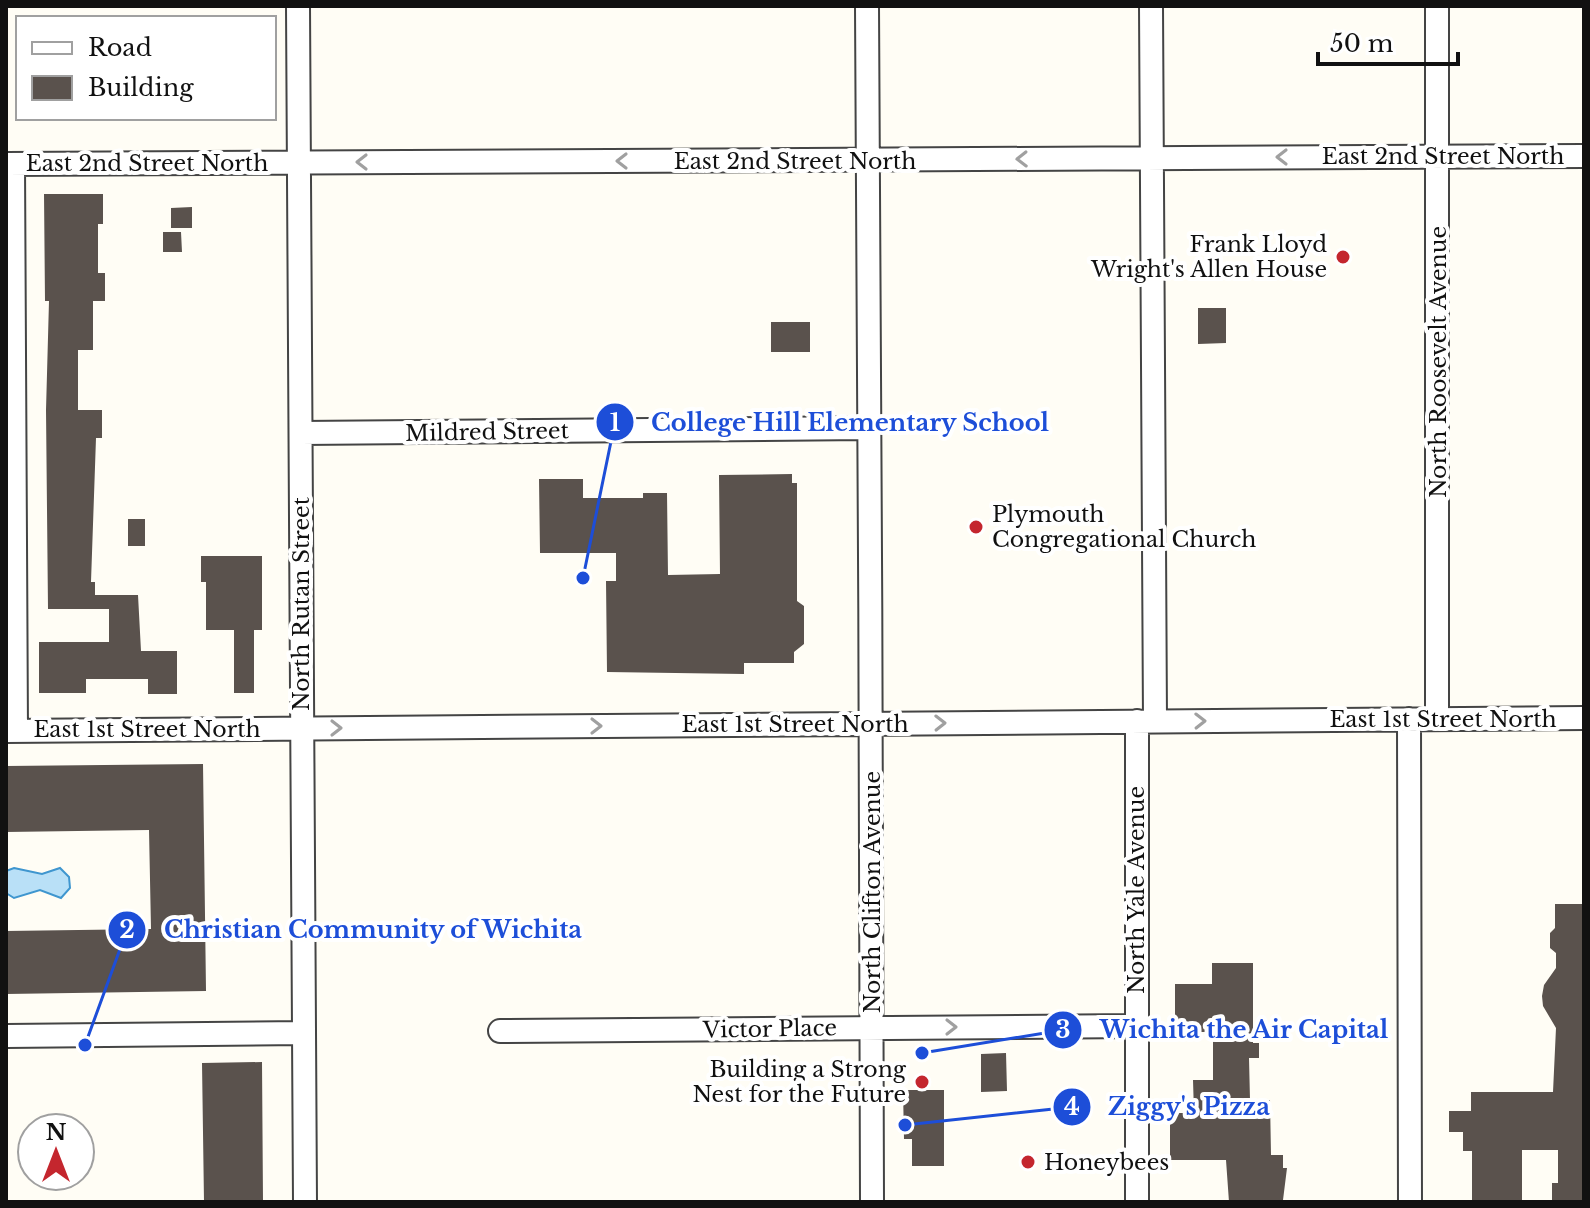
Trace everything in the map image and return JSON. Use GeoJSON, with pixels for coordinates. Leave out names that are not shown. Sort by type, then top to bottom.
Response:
{"type":"FeatureCollection","features":[{"type":"Feature","properties":{"kind":"street","name":"North Rutan Street"},"geometry":{"type":"LineString","coordinates":[[298,6],[305,1202]]}},
{"type":"Feature","properties":{"kind":"street","name":"North Clifton Avenue"},"geometry":{"type":"LineString","coordinates":[[867,6],[866,428],[871,723],[872,1202]]}},
{"type":"Feature","properties":{"kind":"street","name":"North Yale Avenue"},"geometry":{"type":"LineString","coordinates":[[1137,1202],[1135,1026],[1146,721],[1153,158],[1151,6]]}},
{"type":"Feature","properties":{"kind":"street","name":"North Roosevelt Avenue"},"geometry":{"type":"LineString","coordinates":[[1437,6],[1437,719]]}},
{"type":"Feature","properties":{"kind":"street","name":"East 2nd Street North"},"geometry":{"type":"LineString","coordinates":[[9,164],[1584,156]]}},
{"type":"Feature","properties":{"kind":"street"},"geometry":{"type":"LineString","coordinates":[[9,164],[11,731]]}},
{"type":"Feature","properties":{"kind":"street","name":"Mildred Street"},"geometry":{"type":"LineString","coordinates":[[301,433],[866,428]]}},
{"type":"Feature","properties":{"kind":"street","name":"East 1st Street North"},"geometry":{"type":"LineString","coordinates":[[11,731],[1584,718]]}},
{"type":"Feature","properties":{"kind":"street"},"geometry":{"type":"LineString","coordinates":[[1409,719],[1410,1202]]}},
{"type":"Feature","properties":{"kind":"street","name":"Victor Place"},"geometry":{"type":"LineString","coordinates":[[500,1031],[1135,1026]]}},
{"type":"Feature","properties":{"kind":"street"},"geometry":{"type":"LineString","coordinates":[[6,1036],[303,1033]]}},
{"type":"Feature","properties":{"kind":"water"},"geometry":{"type":"Polygon","coordinates":[[[14,868],[42,874],[60,868],[69,877],[70,888],[61,898],[40,890],[14,898],[6,893],[6,871],[14,868]]]}},
{"type":"Feature","properties":{"kind":"building"},"geometry":{"type":"Polygon","coordinates":[[[44,194],[103,194],[103,224],[98,224],[98,273],[105,273],[105,301],[93,301],[93,350],[78,350],[78,410],[102,410],[102,438],[96,438],[91,582],[95,582],[95,595],[138,595],[141,651],[177,651],[177,694],[148,694],[148,679],[86,679],[86,693],[39,693],[39,642],[109,642],[109,609],[48,609],[46,410],[49,301],[45,301],[44,194]]]}},
{"type":"Feature","properties":{"kind":"building"},"geometry":{"type":"Polygon","coordinates":[[[192,207],[192,228],[171,228],[171,208],[192,207]]]}},
{"type":"Feature","properties":{"kind":"building"},"geometry":{"type":"Polygon","coordinates":[[[163,232],[181,232],[182,252],[163,252],[163,232]]]}},
{"type":"Feature","properties":{"kind":"building"},"geometry":{"type":"Polygon","coordinates":[[[1198,308],[1226,308],[1226,343],[1198,344],[1198,308]]]}},
{"type":"Feature","properties":{"kind":"building"},"geometry":{"type":"Polygon","coordinates":[[[771,322],[810,322],[810,352],[771,352],[771,322]]]}},
{"type":"Feature","properties":{"kind":"building"},"geometry":{"type":"Polygon","coordinates":[[[792,474],[792,483],[797,483],[797,601],[804,606],[804,644],[794,652],[794,663],[744,663],[744,674],[607,672],[606,581],[616,581],[616,553],[540,553],[539,479],[583,479],[583,498],[643,498],[643,493],[667,493],[668,575],[720,574],[719,475],[792,474]]]}},
{"type":"Feature","properties":{"kind":"building"},"geometry":{"type":"Polygon","coordinates":[[[128,519],[145,519],[145,546],[128,546],[128,519]]]}},
{"type":"Feature","properties":{"kind":"building"},"geometry":{"type":"Polygon","coordinates":[[[201,556],[262,556],[262,630],[254,630],[254,693],[234,693],[234,630],[206,630],[206,582],[201,582],[201,556]]]}},
{"type":"Feature","properties":{"kind":"building"},"geometry":{"type":"Polygon","coordinates":[[[203,764],[206,991],[6,994],[6,931],[151,929],[149,830],[6,832],[6,766],[203,764]]]}},
{"type":"Feature","properties":{"kind":"building"},"geometry":{"type":"Polygon","coordinates":[[[1555,904],[1584,904],[1584,1202],[1552,1200],[1552,1183],[1558,1183],[1558,1150],[1522,1150],[1522,1202],[1472,1202],[1472,1151],[1463,1151],[1463,1132],[1449,1132],[1449,1111],[1471,1111],[1471,1092],[1553,1092],[1556,1028],[1543,1006],[1542,996],[1544,985],[1556,968],[1556,953],[1550,948],[1550,933],[1555,928],[1555,904]]]}},
{"type":"Feature","properties":{"kind":"building"},"geometry":{"type":"Polygon","coordinates":[[[1212,963],[1253,963],[1253,1043],[1259,1043],[1259,1058],[1249,1058],[1250,1100],[1270,1100],[1271,1155],[1283,1155],[1283,1168],[1287,1168],[1283,1200],[1229,1202],[1226,1160],[1170,1160],[1170,1113],[1194,1113],[1193,1080],[1213,1080],[1213,1032],[1175,1032],[1175,984],[1212,984],[1212,963]]]}},
{"type":"Feature","properties":{"kind":"building"},"geometry":{"type":"Polygon","coordinates":[[[1006,1053],[1007,1091],[981,1092],[981,1054],[1006,1053]]]}},
{"type":"Feature","properties":{"kind":"building"},"geometry":{"type":"Polygon","coordinates":[[[262,1062],[263,1202],[204,1202],[202,1063],[262,1062]]]}},
{"type":"Feature","properties":{"kind":"building"},"geometry":{"type":"Polygon","coordinates":[[[903,1090],[944,1090],[944,1166],[912,1166],[912,1139],[904,1139],[903,1090]]]}},
{"type":"Feature","properties":{"kind":"place","name":"Frank Lloyd Wright's Allen House"},"geometry":{"type":"Point","coordinates":[1343,257]}},
{"type":"Feature","properties":{"kind":"place","name":"Plymouth Congregational Church"},"geometry":{"type":"Point","coordinates":[976,527]}},
{"type":"Feature","properties":{"kind":"place","name":"College Hill Elementary School"},"geometry":{"type":"Point","coordinates":[583,578]}},
{"type":"Feature","properties":{"kind":"place","name":"Christian Community of Wichita"},"geometry":{"type":"Point","coordinates":[85,1045]}},
{"type":"Feature","properties":{"kind":"place","name":"Wichita the Air Capital"},"geometry":{"type":"Point","coordinates":[922,1053]}},
{"type":"Feature","properties":{"kind":"place","name":"Building a Strong Nest for the Future"},"geometry":{"type":"Point","coordinates":[922,1082]}},
{"type":"Feature","properties":{"kind":"place","name":"Ziggy's Pizza"},"geometry":{"type":"Point","coordinates":[905,1125]}},
{"type":"Feature","properties":{"kind":"place","name":"Honeybees"},"geometry":{"type":"Point","coordinates":[1028,1162]}}]}
